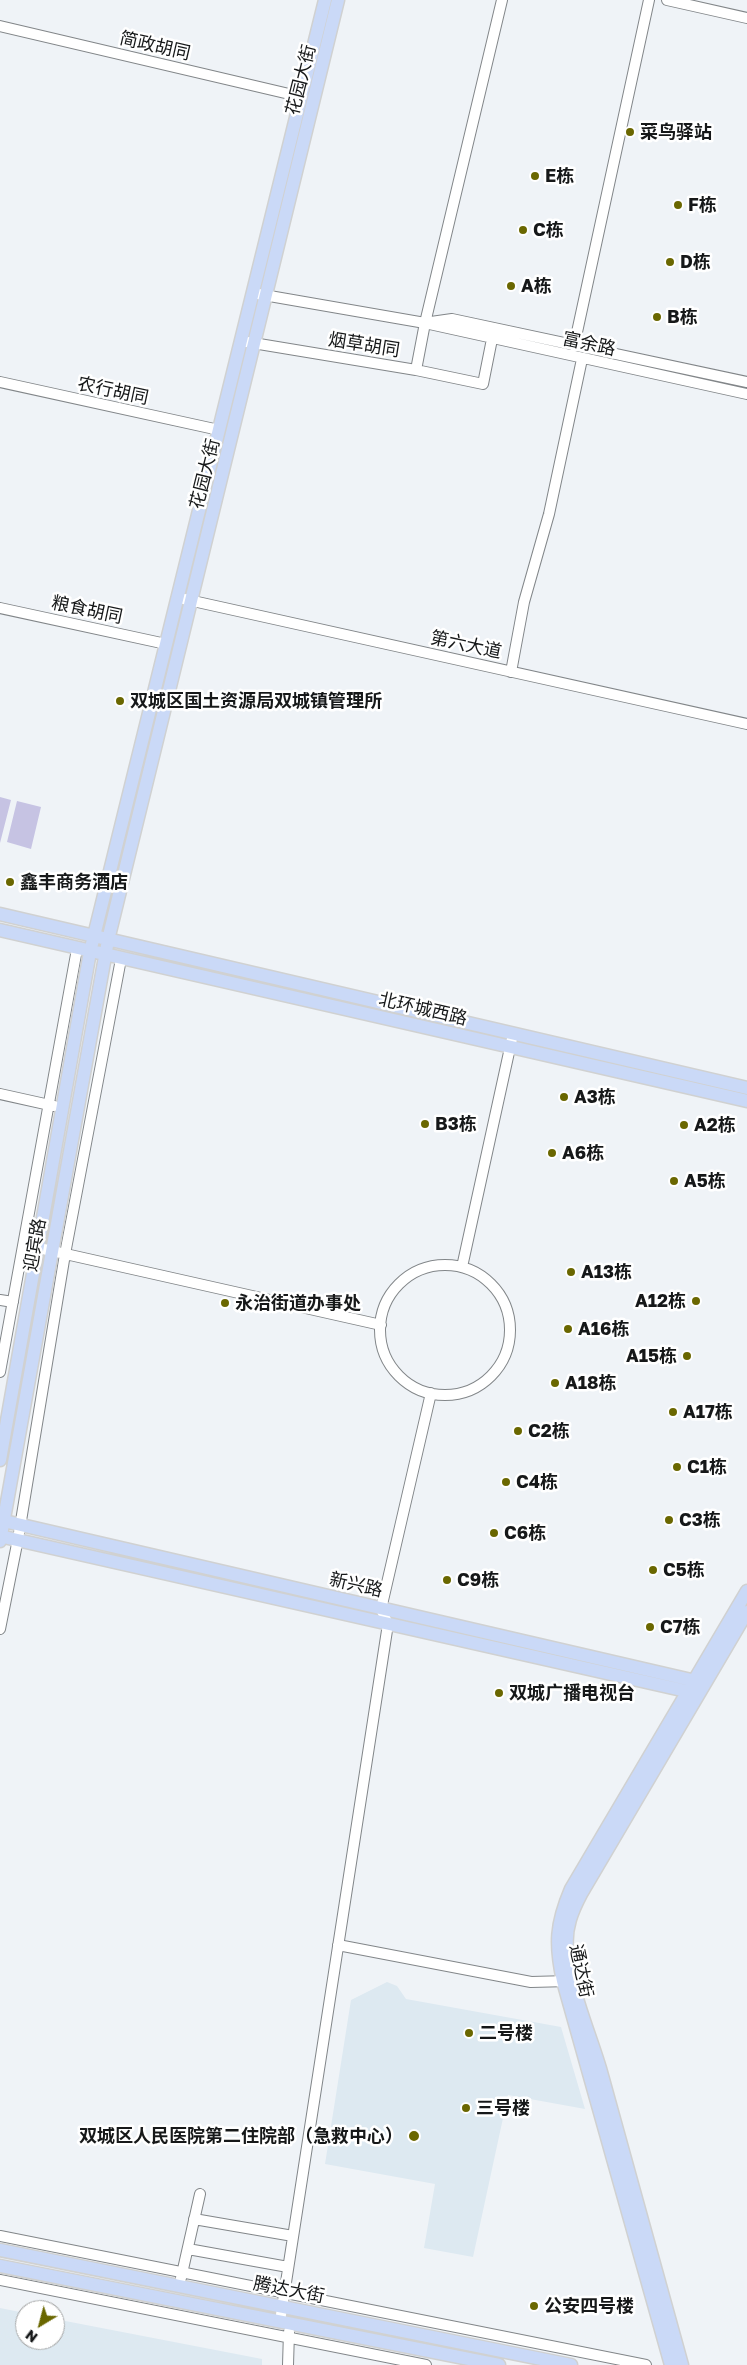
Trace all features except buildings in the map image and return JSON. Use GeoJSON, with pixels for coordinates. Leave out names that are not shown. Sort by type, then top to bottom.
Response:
{"type":"FeatureCollection","features":[{"type":"Feature","properties":{"kind":"main road","name":"花园大街"},"geometry":{"type":"LineString","coordinates":[[90,952],[325,0]]}},
{"type":"Feature","properties":{"kind":"main road","name":"花园大街"},"geometry":{"type":"LineString","coordinates":[[104,955],[338,0]]}},
{"type":"Feature","properties":{"kind":"main road","name":"北环城西路"},"geometry":{"type":"LineString","coordinates":[[0,914],[512,1040],[747,1102]]}},
{"type":"Feature","properties":{"kind":"main road","name":"北环城西路"},"geometry":{"type":"LineString","coordinates":[[0,930],[121,959],[747,1088]]}},
{"type":"Feature","properties":{"kind":"main road","name":"迎宾路"},"geometry":{"type":"LineString","coordinates":[[0,1460],[90,952]]}},
{"type":"Feature","properties":{"kind":"main road","name":"迎宾路"},"geometry":{"type":"LineString","coordinates":[[0,1538],[104,955]]}},
{"type":"Feature","properties":{"kind":"main road","name":"新兴路"},"geometry":{"type":"LineString","coordinates":[[2,1520],[385,1617]]}},
{"type":"Feature","properties":{"kind":"main road","name":"新兴路"},"geometry":{"type":"LineString","coordinates":[[0,1538],[18,1539],[385,1617],[696,1687]]}},
{"type":"Feature","properties":{"kind":"main road","name":"通达街"},"geometry":{"type":"LineString","coordinates":[[671,2365],[568,1982],[566,1946],[571,1914],[747,1591]]}},
{"type":"Feature","properties":{"kind":"main road","name":"通达街"},"geometry":{"type":"LineString","coordinates":[[696,1687],[747,1612]]}},
{"type":"Feature","properties":{"kind":"main road","name":"通达街"},"geometry":{"type":"LineString","coordinates":[[568,1982],[591,2037],[682,2365]]}},
{"type":"Feature","properties":{"kind":"main road","name":"腾达大街"},"geometry":{"type":"LineString","coordinates":[[0,2250],[571,2365]]}},
{"type":"Feature","properties":{"kind":"main road","name":"腾达大街"},"geometry":{"type":"LineString","coordinates":[[0,2266],[499,2365]]}},
{"type":"Feature","properties":{"kind":"street"},"geometry":{"type":"LineString","coordinates":[[416,370],[425,323],[502,0]]}},
{"type":"Feature","properties":{"kind":"street"},"geometry":{"type":"LineString","coordinates":[[574,346],[594,261],[615,150],[649,0]]}},
{"type":"Feature","properties":{"kind":"street"},"geometry":{"type":"LineString","coordinates":[[667,0],[747,18]]}},
{"type":"Feature","properties":{"kind":"street","name":"简政胡同"},"geometry":{"type":"LineString","coordinates":[[0,26],[302,98]]}},
{"type":"Feature","properties":{"kind":"street","name":"富余路"},"geometry":{"type":"LineString","coordinates":[[252,292],[425,323],[747,394]]}},
{"type":"Feature","properties":{"kind":"street","name":"富余路"},"geometry":{"type":"LineString","coordinates":[[425,323],[452,319],[747,382]]}},
{"type":"Feature","properties":{"kind":"street","name":"烟草胡同"},"geometry":{"type":"LineString","coordinates":[[240,341],[416,370],[483,384],[492,339]]}},
{"type":"Feature","properties":{"kind":"street"},"geometry":{"type":"LineString","coordinates":[[511,672],[524,602],[550,514],[582,359]]}},
{"type":"Feature","properties":{"kind":"street","name":"农行胡同"},"geometry":{"type":"LineString","coordinates":[[0,382],[219,430]]}},
{"type":"Feature","properties":{"kind":"street","name":"第六大道"},"geometry":{"type":"LineString","coordinates":[[177,597],[747,724]]}},
{"type":"Feature","properties":{"kind":"street","name":"粮食胡同"},"geometry":{"type":"LineString","coordinates":[[0,608],[166,644]]}},
{"type":"Feature","properties":{"kind":"street"},"geometry":{"type":"LineString","coordinates":[[0,1372],[77,949]]}},
{"type":"Feature","properties":{"kind":"street"},"geometry":{"type":"LineString","coordinates":[[0,1629],[18,1539],[65,1254],[121,959]]}},
{"type":"Feature","properties":{"kind":"street"},"geometry":{"type":"LineString","coordinates":[[462,1267],[512,1040]]}},
{"type":"Feature","properties":{"kind":"street"},"geometry":{"type":"LineString","coordinates":[[0,1094],[62,1108]]}},
{"type":"Feature","properties":{"kind":"street"},"geometry":{"type":"LineString","coordinates":[[39,1248],[381,1325]]}},
{"type":"Feature","properties":{"kind":"street"},"geometry":{"type":"LineString","coordinates":[[434,1266],[462,1267],[482,1276],[498,1292],[508,1312],[510,1334],[505,1356],[493,1375],[474,1388],[453,1395],[430,1393],[411,1386],[396,1372],[385,1355],[380,1335],[382,1314],[390,1295],[403,1280],[421,1269],[434,1266]]}},
{"type":"Feature","properties":{"kind":"street"},"geometry":{"type":"LineString","coordinates":[[0,1300],[29,1299]]}},
{"type":"Feature","properties":{"kind":"street"},"geometry":{"type":"LineString","coordinates":[[288,2365],[288,2338],[282,2307],[284,2293],[338,1945],[385,1617],[430,1393]]}},
{"type":"Feature","properties":{"kind":"street"},"geometry":{"type":"LineString","coordinates":[[338,1945],[530,1982],[568,1982]]}},
{"type":"Feature","properties":{"kind":"street"},"geometry":{"type":"LineString","coordinates":[[180,2286],[200,2194]]}},
{"type":"Feature","properties":{"kind":"street"},"geometry":{"type":"LineString","coordinates":[[194,2219],[293,2236]]}},
{"type":"Feature","properties":{"kind":"street"},"geometry":{"type":"LineString","coordinates":[[0,2236],[646,2365]]}},
{"type":"Feature","properties":{"kind":"street"},"geometry":{"type":"LineString","coordinates":[[188,2249],[288,2267]]}},
{"type":"Feature","properties":{"kind":"street"},"geometry":{"type":"LineString","coordinates":[[0,2280],[426,2365]]}},
{"type":"Feature","properties":{"kind":"shaded area"},"geometry":{"type":"Polygon","coordinates":[[[0,797],[11,800],[0,843],[0,797]]]}},
{"type":"Feature","properties":{"kind":"shaded area"},"geometry":{"type":"Polygon","coordinates":[[[17,801],[41,807],[31,849],[7,842],[17,801]]]}},
{"type":"Feature","properties":{"kind":"shaded area","name":"双城区人民医院第二住院部（急救中心）"},"geometry":{"type":"Polygon","coordinates":[[[387,1982],[397,1986],[406,1999],[561,2027],[585,2109],[508,2095],[473,2257],[424,2248],[435,2184],[325,2164],[351,2000],[387,1982]]]}},
{"type":"Feature","properties":{"kind":"shaded area"},"geometry":{"type":"Polygon","coordinates":[[[0,2308],[15,2311],[15,2350],[65,2350],[65,2321],[262,2359],[262,2365],[0,2365],[0,2308]]]}},
{"type":"Feature","properties":{"kind":"place","name":"菜鸟驿站"},"geometry":{"type":"Point","coordinates":[630,132]}},
{"type":"Feature","properties":{"kind":"place","name":"E栋"},"geometry":{"type":"Point","coordinates":[535,176]}},
{"type":"Feature","properties":{"kind":"place","name":"F栋"},"geometry":{"type":"Point","coordinates":[678,205]}},
{"type":"Feature","properties":{"kind":"place","name":"C栋"},"geometry":{"type":"Point","coordinates":[523,230]}},
{"type":"Feature","properties":{"kind":"place","name":"D栋"},"geometry":{"type":"Point","coordinates":[670,262]}},
{"type":"Feature","properties":{"kind":"place","name":"A栋"},"geometry":{"type":"Point","coordinates":[511,286]}},
{"type":"Feature","properties":{"kind":"place","name":"B栋"},"geometry":{"type":"Point","coordinates":[657,317]}},
{"type":"Feature","properties":{"kind":"place","name":"双城区国土资源局双城镇管理所"},"geometry":{"type":"Point","coordinates":[120,701]}},
{"type":"Feature","properties":{"kind":"place","name":"鑫丰商务酒店"},"geometry":{"type":"Point","coordinates":[10,882]}},
{"type":"Feature","properties":{"kind":"place","name":"A3栋"},"geometry":{"type":"Point","coordinates":[564,1097]}},
{"type":"Feature","properties":{"kind":"place","name":"B3栋"},"geometry":{"type":"Point","coordinates":[425,1124]}},
{"type":"Feature","properties":{"kind":"place","name":"A2栋"},"geometry":{"type":"Point","coordinates":[684,1125]}},
{"type":"Feature","properties":{"kind":"place","name":"A6栋"},"geometry":{"type":"Point","coordinates":[552,1153]}},
{"type":"Feature","properties":{"kind":"place","name":"A5栋"},"geometry":{"type":"Point","coordinates":[674,1181]}},
{"type":"Feature","properties":{"kind":"place","name":"A13栋"},"geometry":{"type":"Point","coordinates":[571,1272]}},
{"type":"Feature","properties":{"kind":"place","name":"A12栋"},"geometry":{"type":"Point","coordinates":[696,1301]}},
{"type":"Feature","properties":{"kind":"place","name":"永治街道办事处"},"geometry":{"type":"Point","coordinates":[225,1303]}},
{"type":"Feature","properties":{"kind":"place","name":"A16栋"},"geometry":{"type":"Point","coordinates":[568,1329]}},
{"type":"Feature","properties":{"kind":"place","name":"A15栋"},"geometry":{"type":"Point","coordinates":[687,1356]}},
{"type":"Feature","properties":{"kind":"place","name":"A18栋"},"geometry":{"type":"Point","coordinates":[555,1383]}},
{"type":"Feature","properties":{"kind":"place","name":"A17栋"},"geometry":{"type":"Point","coordinates":[673,1412]}},
{"type":"Feature","properties":{"kind":"place","name":"C2栋"},"geometry":{"type":"Point","coordinates":[518,1431]}},
{"type":"Feature","properties":{"kind":"place","name":"C1栋"},"geometry":{"type":"Point","coordinates":[677,1467]}},
{"type":"Feature","properties":{"kind":"place","name":"C4栋"},"geometry":{"type":"Point","coordinates":[506,1482]}},
{"type":"Feature","properties":{"kind":"place","name":"C3栋"},"geometry":{"type":"Point","coordinates":[669,1520]}},
{"type":"Feature","properties":{"kind":"place","name":"C6栋"},"geometry":{"type":"Point","coordinates":[494,1533]}},
{"type":"Feature","properties":{"kind":"place","name":"C5栋"},"geometry":{"type":"Point","coordinates":[653,1570]}},
{"type":"Feature","properties":{"kind":"place","name":"C9栋"},"geometry":{"type":"Point","coordinates":[447,1580]}},
{"type":"Feature","properties":{"kind":"place","name":"C7栋"},"geometry":{"type":"Point","coordinates":[650,1627]}},
{"type":"Feature","properties":{"kind":"place","name":"双城广播电视台"},"geometry":{"type":"Point","coordinates":[499,1693]}},
{"type":"Feature","properties":{"kind":"place","name":"二号楼"},"geometry":{"type":"Point","coordinates":[469,2033]}},
{"type":"Feature","properties":{"kind":"place","name":"三号楼"},"geometry":{"type":"Point","coordinates":[466,2108]}},
{"type":"Feature","properties":{"kind":"place","name":"双城区人民医院第二住院部（急救中心）"},"geometry":{"type":"Point","coordinates":[414,2136]}},
{"type":"Feature","properties":{"kind":"place","name":"公安四号楼"},"geometry":{"type":"Point","coordinates":[534,2306]}}]}
